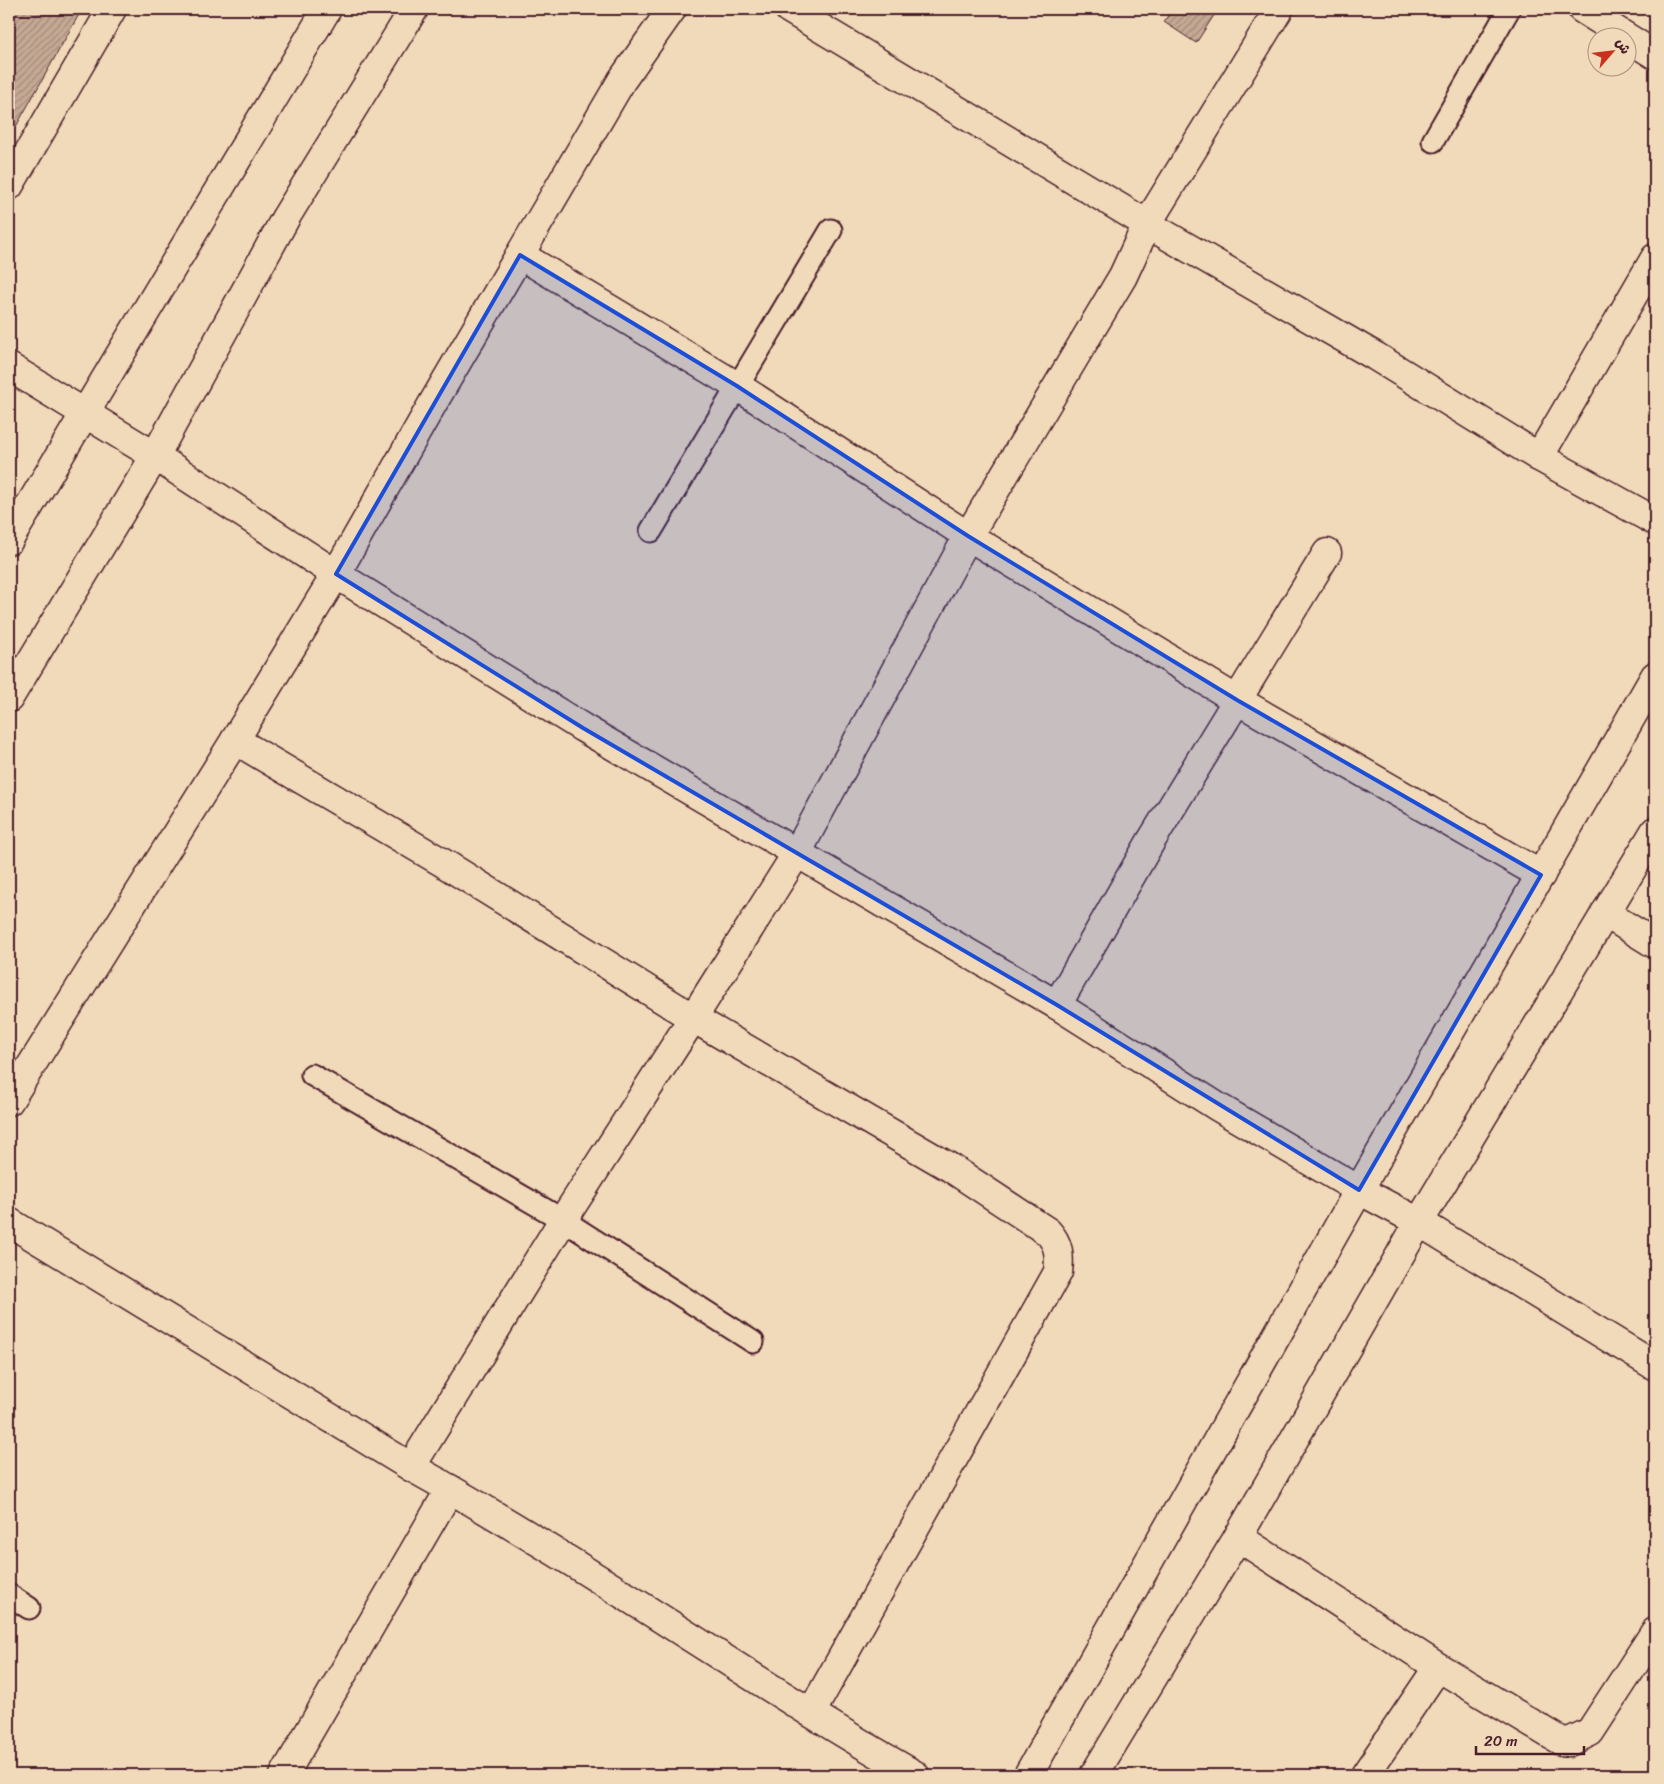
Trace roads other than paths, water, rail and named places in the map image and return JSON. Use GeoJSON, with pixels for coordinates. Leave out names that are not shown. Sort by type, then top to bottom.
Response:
{"type":"FeatureCollection","features":[{"type":"Feature","properties":{"kind":"street"},"geometry":{"type":"LineString","coordinates":[[9,186],[112,9]]}},
{"type":"Feature","properties":{"kind":"street"},"geometry":{"type":"LineString","coordinates":[[9,540],[327,9]]}},
{"type":"Feature","properties":{"kind":"street"},"geometry":{"type":"LineString","coordinates":[[9,698],[155,456],[286,217],[414,9]]}},
{"type":"Feature","properties":{"kind":"street"},"geometry":{"type":"LineString","coordinates":[[9,1102],[235,740],[336,574],[433,403],[622,80],[672,9]]}},
{"type":"Feature","properties":{"kind":"street"},"geometry":{"type":"LineString","coordinates":[[789,9],[1147,224],[1375,356],[1539,457],[1655,521]]}},
{"type":"Feature","properties":{"kind":"street"},"geometry":{"type":"LineString","coordinates":[[411,1467],[563,1220],[797,853],[968,536],[1123,276],[1147,224],[1279,9]]}},
{"type":"Feature","properties":{"kind":"street"},"geometry":{"type":"LineString","coordinates":[[1582,9],[1655,55]]}},
{"type":"Feature","properties":{"kind":"street"},"geometry":{"type":"LineString","coordinates":[[520,255],[737,386],[968,536],[1237,700],[1541,874]]}},
{"type":"Feature","properties":{"kind":"street"},"geometry":{"type":"LineString","coordinates":[[1539,457],[1655,258]]}},
{"type":"Feature","properties":{"kind":"street"},"geometry":{"type":"LineString","coordinates":[[9,367],[155,456],[336,574],[583,728],[1057,1005],[1218,1107],[1359,1190],[1419,1222],[1655,1366]]}},
{"type":"Feature","properties":{"kind":"street"},"geometry":{"type":"LineString","coordinates":[[1057,1005],[1151,841],[1327,554]]}},
{"type":"Feature","properties":{"kind":"street"},"geometry":{"type":"LineString","coordinates":[[1028,1775],[1359,1190],[1655,676]]}},
{"type":"Feature","properties":{"kind":"street"},"geometry":{"type":"LineString","coordinates":[[235,740],[445,864],[693,1018],[959,1173],[1048,1232],[1054,1238],[1060,1257],[1058,1272],[811,1713]]}},
{"type":"Feature","properties":{"kind":"street"},"geometry":{"type":"LineString","coordinates":[[1094,1775],[1238,1537],[1419,1222],[1655,831]]}},
{"type":"Feature","properties":{"kind":"street"},"geometry":{"type":"LineString","coordinates":[[1605,913],[1655,944]]}},
{"type":"Feature","properties":{"kind":"street"},"geometry":{"type":"LineString","coordinates":[[9,1222],[411,1467],[631,1598],[811,1713],[915,1775]]}},
{"type":"Feature","properties":{"kind":"street"},"geometry":{"type":"LineString","coordinates":[[284,1775],[450,1489]]}},
{"type":"Feature","properties":{"kind":"street"},"geometry":{"type":"LineString","coordinates":[[1238,1537],[1438,1667],[1560,1741],[1569,1742],[1590,1732],[1655,1632]]}},
{"type":"Feature","properties":{"kind":"street"},"geometry":{"type":"LineString","coordinates":[[1365,1775],[1438,1667]]}},
{"type":"Feature","properties":{"kind":"lane"},"geometry":{"type":"LineString","coordinates":[[1433,141],[1509,9]]}},
{"type":"Feature","properties":{"kind":"lane"},"geometry":{"type":"LineString","coordinates":[[651,531],[831,230]]}},
{"type":"Feature","properties":{"kind":"lane"},"geometry":{"type":"LineString","coordinates":[[312,1075],[563,1220],[753,1342]]}},
{"type":"Feature","properties":{"kind":"lane"},"geometry":{"type":"LineString","coordinates":[[9,1595],[29,1608]]}}]}
